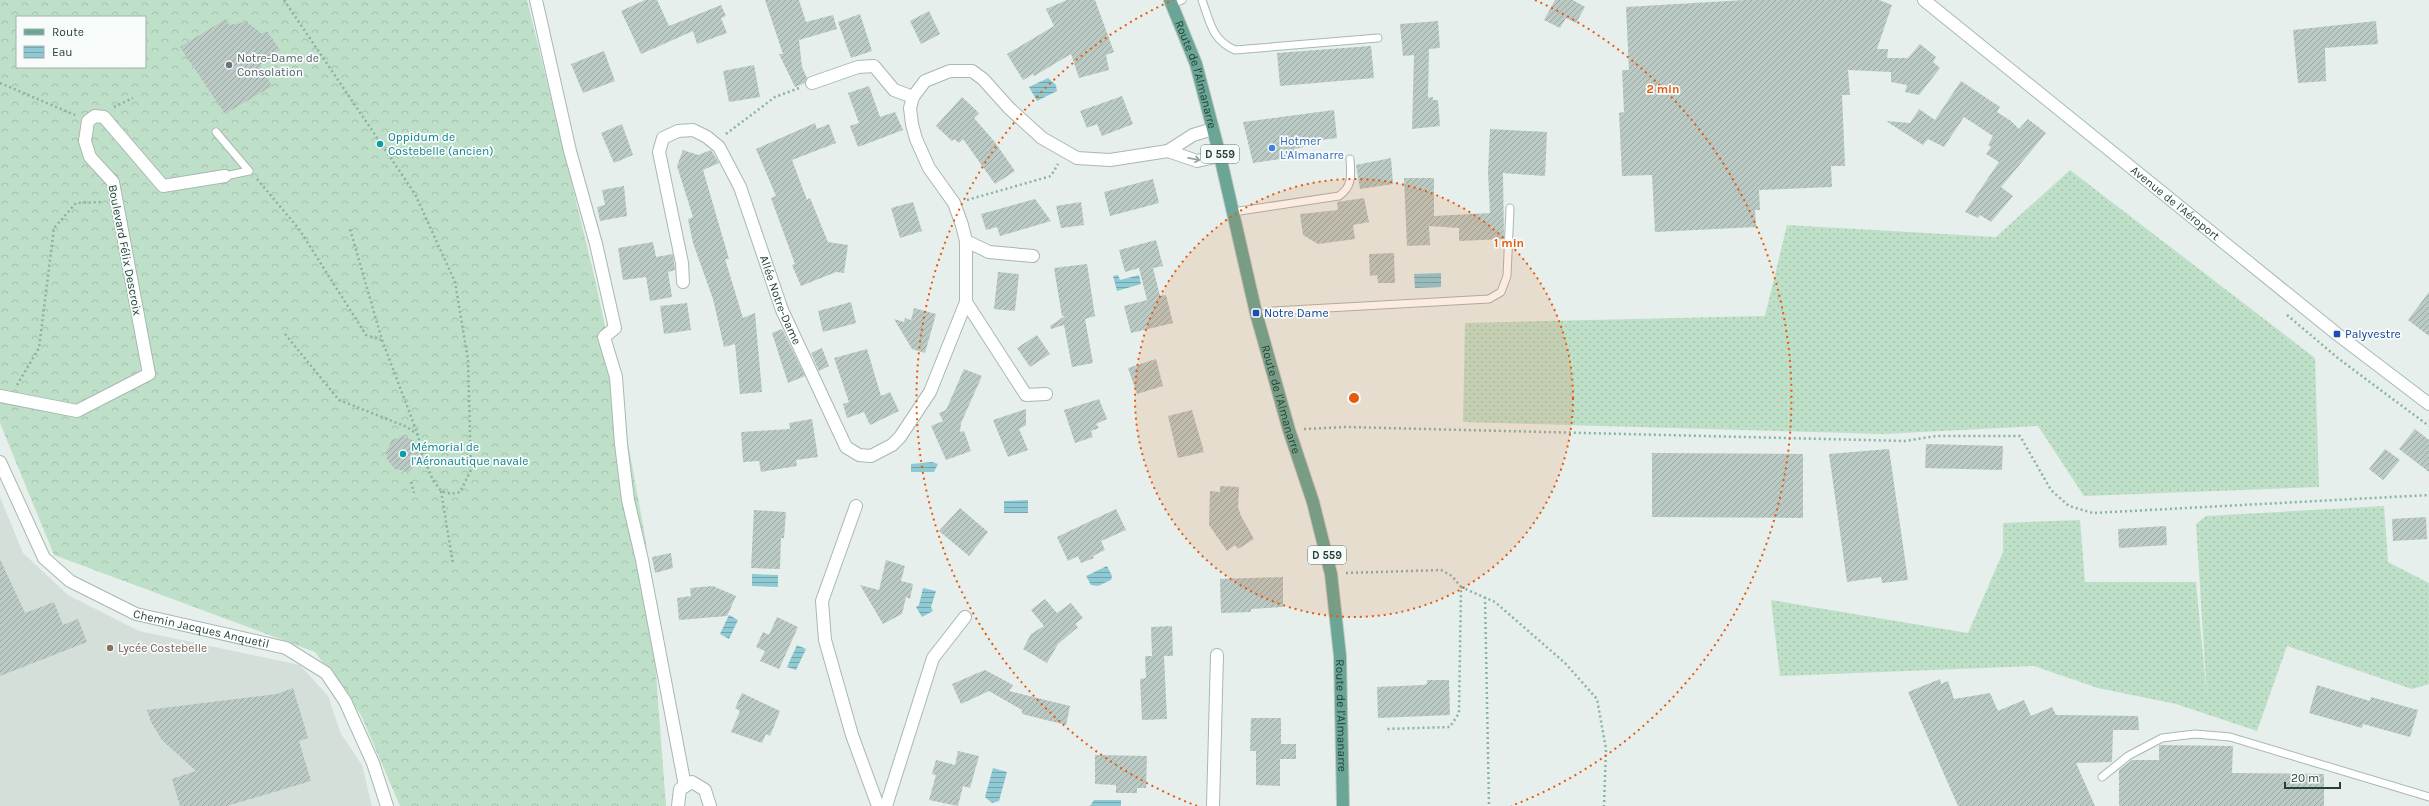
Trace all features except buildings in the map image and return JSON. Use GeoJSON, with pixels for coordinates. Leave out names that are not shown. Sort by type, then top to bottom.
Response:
{"type":"FeatureCollection","features":[{"type":"Feature","properties":{"kind":"main road","name":"Route de l'Almanarre"},"geometry":{"type":"LineString","coordinates":[[1175,1],[1196,64],[1220,156],[1257,316],[1289,430],[1313,502],[1331,574],[1340,656],[1343,806]]}},
{"type":"Feature","properties":{"kind":"street"},"geometry":{"type":"LineString","coordinates":[[536,0],[570,151],[596,244],[615,328],[604,337],[616,377],[621,444],[628,500],[642,560],[653,625],[685,786]]}},
{"type":"Feature","properties":{"kind":"street","name":"Avenue de l'Aéroport"},"geometry":{"type":"LineString","coordinates":[[1924,0],[2337,334],[2429,404]]}},
{"type":"Feature","properties":{"kind":"street"},"geometry":{"type":"LineString","coordinates":[[812,82],[858,67],[874,66],[894,90],[913,97],[925,81],[937,75],[950,71],[972,71],[983,79],[1009,108],[1042,138],[1077,158],[1110,160],[1168,151],[1193,135],[1213,129]]}},
{"type":"Feature","properties":{"kind":"street","name":"Allée Notre-Dame"},"geometry":{"type":"LineString","coordinates":[[714,142],[740,187],[782,310],[846,447],[850,452],[859,455],[872,456],[892,445],[900,437],[930,392],[966,302],[966,241],[954,204],[930,168],[916,138],[910,108],[913,97]]}},
{"type":"Feature","properties":{"kind":"street"},"geometry":{"type":"LineString","coordinates":[[88,121],[95,116],[104,117],[163,186],[225,176]]}},
{"type":"Feature","properties":{"kind":"street","name":"Boulevard Félix Descroix"},"geometry":{"type":"LineString","coordinates":[[5,397],[77,411],[149,374],[113,182],[90,157],[85,141],[88,121]]}},
{"type":"Feature","properties":{"kind":"street"},"geometry":{"type":"LineString","coordinates":[[683,282],[682,263],[659,152],[663,138],[678,131],[693,130],[714,142]]}},
{"type":"Feature","properties":{"kind":"street"},"geometry":{"type":"LineString","coordinates":[[1168,151],[1197,161],[1220,156]]}},
{"type":"Feature","properties":{"kind":"street"},"geometry":{"type":"LineString","coordinates":[[966,241],[989,252],[1033,256]]}},
{"type":"Feature","properties":{"kind":"street"},"geometry":{"type":"LineString","coordinates":[[966,302],[1026,395],[1046,394]]}},
{"type":"Feature","properties":{"kind":"street","name":"Chemin Jacques Anquetil"},"geometry":{"type":"LineString","coordinates":[[0,462],[44,558],[70,581],[136,614],[286,648],[326,673],[345,701],[373,763],[387,806]]}},
{"type":"Feature","properties":{"kind":"street"},"geometry":{"type":"LineString","coordinates":[[856,506],[822,600],[825,640],[852,735],[878,806]]}},
{"type":"Feature","properties":{"kind":"street"},"geometry":{"type":"LineString","coordinates":[[886,806],[933,658],[966,617]]}},
{"type":"Feature","properties":{"kind":"street"},"geometry":{"type":"LineString","coordinates":[[1213,806],[1217,655]]}},
{"type":"Feature","properties":{"kind":"street"},"geometry":{"type":"LineString","coordinates":[[678,806],[680,789],[692,782],[705,790],[710,806]]}},
{"type":"Feature","properties":{"kind":"lane"},"geometry":{"type":"LineString","coordinates":[[1202,0],[1215,35],[1224,45],[1235,50],[1378,38]]}},
{"type":"Feature","properties":{"kind":"lane"},"geometry":{"type":"LineString","coordinates":[[216,132],[249,171],[225,176]]}},
{"type":"Feature","properties":{"kind":"lane"},"geometry":{"type":"LineString","coordinates":[[1233,212],[1339,196],[1347,190],[1351,182],[1350,159]]}},
{"type":"Feature","properties":{"kind":"lane"},"geometry":{"type":"LineString","coordinates":[[1257,316],[1273,311],[1489,299],[1502,292],[1507,276],[1510,208]]}},
{"type":"Feature","properties":{"kind":"lane"},"geometry":{"type":"LineString","coordinates":[[2102,777],[2128,756],[2162,738],[2195,734],[2230,737],[2429,797]]}},
{"type":"Feature","properties":{"kind":"path"},"geometry":{"type":"LineString","coordinates":[[284,0],[415,194],[454,282],[468,360],[472,470],[460,492],[451,494],[441,491]]}},
{"type":"Feature","properties":{"kind":"path"},"geometry":{"type":"LineString","coordinates":[[714,142],[775,98],[812,82]]}},
{"type":"Feature","properties":{"kind":"path"},"geometry":{"type":"LineString","coordinates":[[0,83],[88,121]]}},
{"type":"Feature","properties":{"kind":"path"},"geometry":{"type":"LineString","coordinates":[[954,204],[1051,176],[1065,152]]}},
{"type":"Feature","properties":{"kind":"path"},"geometry":{"type":"LineString","coordinates":[[249,171],[299,229],[366,335],[382,340]]}},
{"type":"Feature","properties":{"kind":"path"},"geometry":{"type":"LineString","coordinates":[[5,397],[39,348],[54,228],[76,203],[107,202]]}},
{"type":"Feature","properties":{"kind":"path"},"geometry":{"type":"LineString","coordinates":[[350,229],[382,340],[418,435],[422,454],[432,478],[441,491],[453,564]]}},
{"type":"Feature","properties":{"kind":"path"},"geometry":{"type":"LineString","coordinates":[[285,334],[339,400],[406,427],[418,435]]}},
{"type":"Feature","properties":{"kind":"path"},"geometry":{"type":"LineString","coordinates":[[1289,430],[1346,427],[1905,441],[1936,436],[2020,436],[2051,490],[2068,506],[2093,513],[2429,495]]}},
{"type":"Feature","properties":{"kind":"path"},"geometry":{"type":"LineString","coordinates":[[411,482],[414,493]]}},
{"type":"Feature","properties":{"kind":"path"},"geometry":{"type":"LineString","coordinates":[[1331,574],[1441,570],[1452,576],[1461,587],[1495,602],[1565,663],[1597,699],[1606,749],[1604,806]]}},
{"type":"Feature","properties":{"kind":"path"},"geometry":{"type":"LineString","coordinates":[[1386,729],[1450,727],[1459,713],[1461,587]]}},
{"type":"Feature","properties":{"kind":"path"},"geometry":{"type":"LineString","coordinates":[[1485,598],[1489,806]]}},
{"type":"Feature","properties":{"kind":"shaded area","name":"Lycée Costebelle"},"geometry":{"type":"Polygon","coordinates":[[[0,497],[23,553],[68,595],[139,631],[300,665],[328,696],[341,734],[362,765],[372,806],[0,806],[0,497]]]}},
{"type":"Feature","properties":{"kind":"green space"},"geometry":{"type":"Polygon","coordinates":[[[0,0],[527,0],[594,275],[616,377],[646,542],[666,806],[400,806],[361,715],[315,652],[54,555],[0,423],[0,0]]]}},
{"type":"Feature","properties":{"kind":"green space"},"geometry":{"type":"Polygon","coordinates":[[[2070,170],[2315,358],[2319,487],[2084,496],[2038,426],[1883,434],[1463,422],[1465,323],[1765,316],[1787,225],[1996,237],[2070,170]]]}},
{"type":"Feature","properties":{"kind":"green space"},"geometry":{"type":"Polygon","coordinates":[[[2384,506],[2388,562],[2429,583],[2429,684],[2412,689],[2287,646],[2257,731],[2176,704],[2098,688],[2034,666],[1780,676],[1771,600],[1968,633],[2003,552],[2003,523],[2080,520],[2085,582],[2196,582],[2207,697],[2196,524],[2206,516],[2384,506]]]}},
{"type":"Feature","properties":{"kind":"water"},"geometry":{"type":"Polygon","coordinates":[[[1048,78],[1056,85],[1057,91],[1037,101],[1029,87],[1048,78]]]}},
{"type":"Feature","properties":{"kind":"water"},"geometry":{"type":"Polygon","coordinates":[[[1441,273],[1441,287],[1415,288],[1414,274],[1441,273]]]}},
{"type":"Feature","properties":{"kind":"water"},"geometry":{"type":"Polygon","coordinates":[[[1118,275],[1120,280],[1139,275],[1141,284],[1117,291],[1113,276],[1118,275]]]}},
{"type":"Feature","properties":{"kind":"water"},"geometry":{"type":"Polygon","coordinates":[[[932,462],[938,464],[934,472],[911,472],[911,464],[932,462]]]}},
{"type":"Feature","properties":{"kind":"water"},"geometry":{"type":"Polygon","coordinates":[[[1028,500],[1028,513],[1004,513],[1004,501],[1028,500]]]}},
{"type":"Feature","properties":{"kind":"water"},"geometry":{"type":"Polygon","coordinates":[[[1107,566],[1112,576],[1111,580],[1098,586],[1091,585],[1086,576],[1107,566]]]}},
{"type":"Feature","properties":{"kind":"water"},"geometry":{"type":"Polygon","coordinates":[[[752,574],[778,575],[778,587],[752,586],[752,574]]]}},
{"type":"Feature","properties":{"kind":"water"},"geometry":{"type":"Polygon","coordinates":[[[923,588],[936,591],[931,607],[933,611],[922,617],[916,607],[919,605],[923,588]]]}},
{"type":"Feature","properties":{"kind":"water"},"geometry":{"type":"Polygon","coordinates":[[[729,615],[738,620],[729,639],[720,634],[729,615]]]}},
{"type":"Feature","properties":{"kind":"water"},"geometry":{"type":"Polygon","coordinates":[[[797,645],[806,649],[796,670],[787,667],[797,645]]]}},
{"type":"Feature","properties":{"kind":"water"},"geometry":{"type":"Polygon","coordinates":[[[993,768],[1007,772],[999,801],[992,803],[985,797],[993,768]]]}},
{"type":"Feature","properties":{"kind":"water"},"geometry":{"type":"Polygon","coordinates":[[[1094,800],[1121,800],[1121,806],[1090,806],[1094,800]]]}},
{"type":"Feature","properties":{"kind":"place","name":"Notre-Dame de Consolation"},"geometry":{"type":"Point","coordinates":[229,65]}},
{"type":"Feature","properties":{"kind":"place","name":"Oppidum de Costebelle (ancien)"},"geometry":{"type":"Point","coordinates":[380,144]}},
{"type":"Feature","properties":{"kind":"place","name":"Hotmer L'Almanarre"},"geometry":{"type":"Point","coordinates":[1272,148]}},
{"type":"Feature","properties":{"kind":"place","name":"Notre Dame"},"geometry":{"type":"Point","coordinates":[1256,313]}},
{"type":"Feature","properties":{"kind":"place","name":"Palyvestre"},"geometry":{"type":"Point","coordinates":[2337,334]}},
{"type":"Feature","properties":{"kind":"place","name":"Mémorial de l'Aéronautique navale"},"geometry":{"type":"Point","coordinates":[403,454]}},
{"type":"Feature","properties":{"kind":"place","name":"Lycée Costebelle"},"geometry":{"type":"Point","coordinates":[110,648]}}]}
